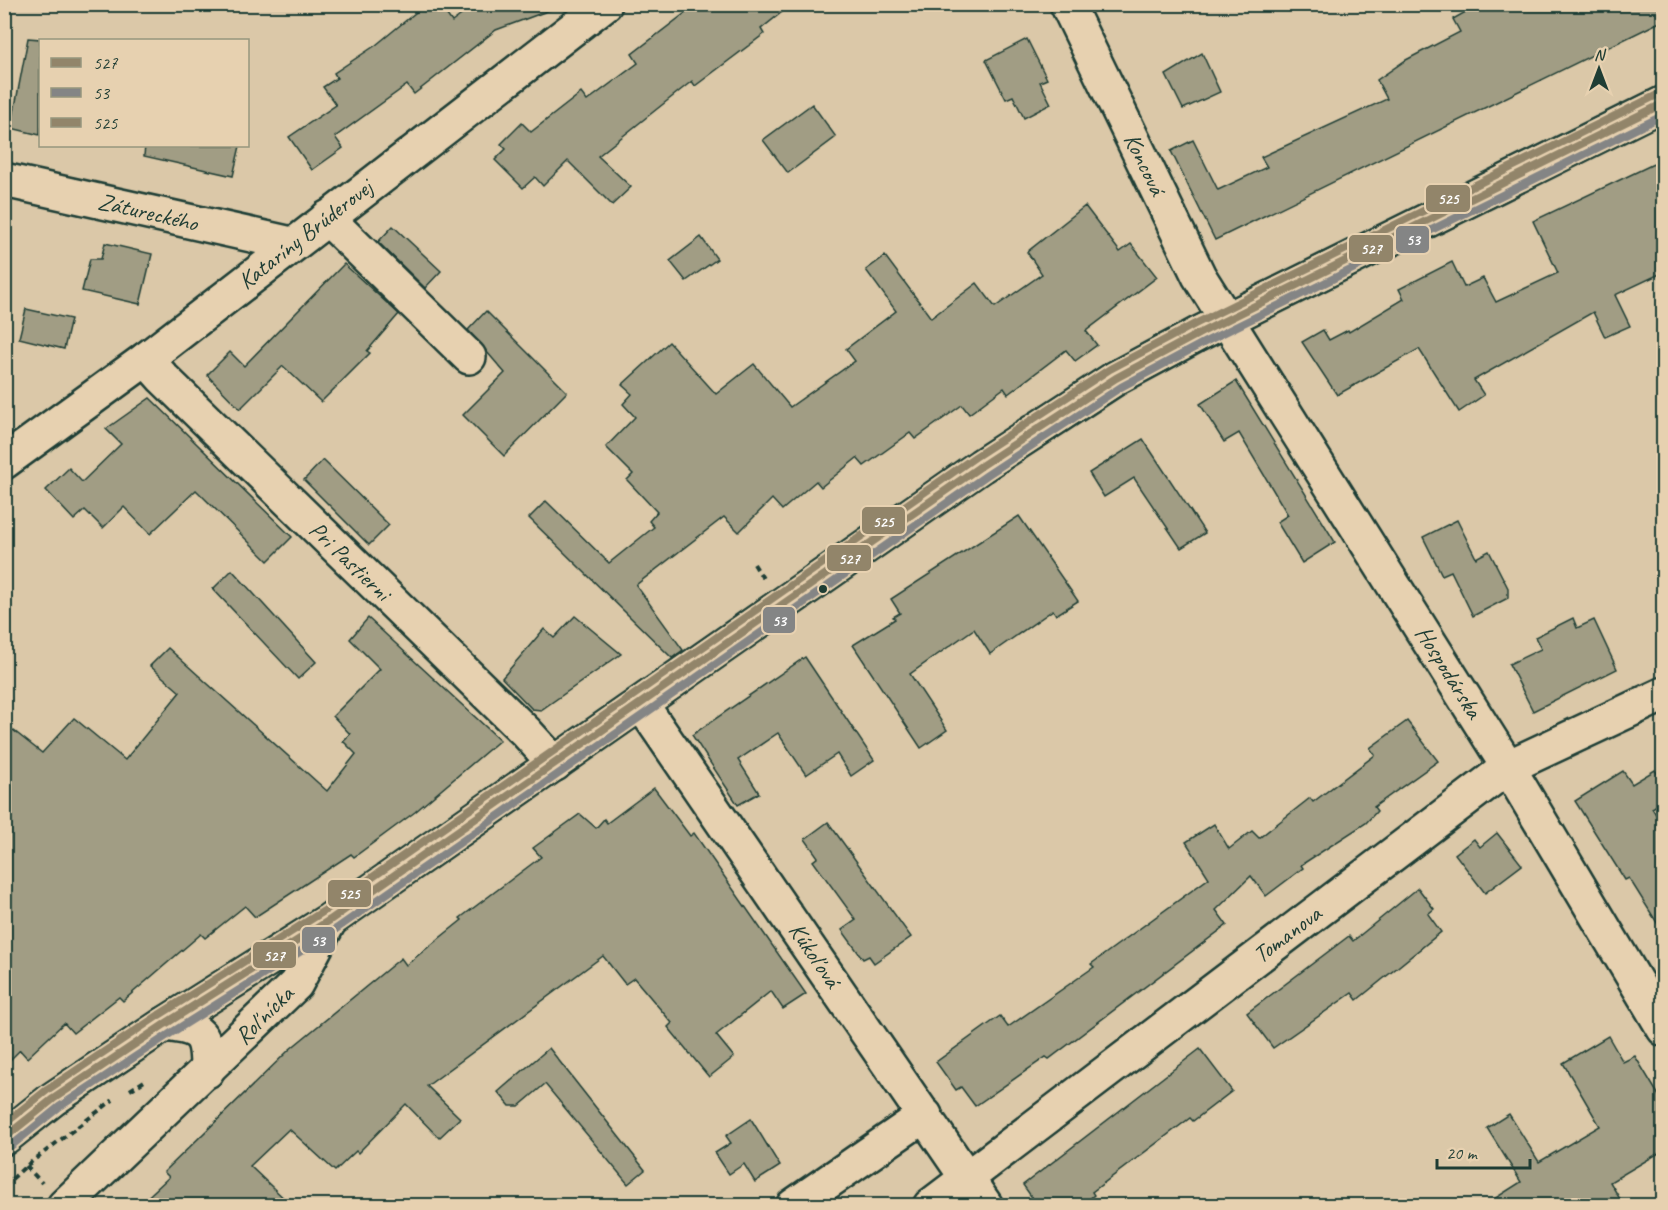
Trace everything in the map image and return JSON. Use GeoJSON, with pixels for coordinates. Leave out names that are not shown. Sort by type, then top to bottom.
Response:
{"type":"FeatureCollection","features":[{"type":"Feature","properties":{"kind":"street","name":"Kataríny Brúderovej"},"geometry":{"type":"LineString","coordinates":[[4,462],[146,359],[605,4]]}},
{"type":"Feature","properties":{"kind":"street","name":"Koncová"},"geometry":{"type":"LineString","coordinates":[[1067,4],[1199,276],[1229,320]]}},
{"type":"Feature","properties":{"kind":"street","name":"Roľnícka"},"geometry":{"type":"LineString","coordinates":[[4,1138],[53,1099],[165,1024],[330,920],[642,705],[981,466],[1116,378],[1664,103]]}},
{"type":"Feature","properties":{"kind":"street","name":"Zátureckého"},"geometry":{"type":"LineString","coordinates":[[4,180],[292,244]]}},
{"type":"Feature","properties":{"kind":"street"},"geometry":{"type":"LineString","coordinates":[[327,218],[469,357]]}},
{"type":"Feature","properties":{"kind":"street","name":"Hospodárska"},"geometry":{"type":"LineString","coordinates":[[1229,320],[1508,767],[1664,1029]]}},
{"type":"Feature","properties":{"kind":"street","name":"Pri Pastierni"},"geometry":{"type":"LineString","coordinates":[[146,359],[555,764]]}},
{"type":"Feature","properties":{"kind":"street","name":"Tomanova"},"geometry":{"type":"LineString","coordinates":[[930,1206],[966,1175],[1508,767],[1664,694]]}},
{"type":"Feature","properties":{"kind":"street","name":"Kúkoľová"},"geometry":{"type":"LineString","coordinates":[[642,705],[986,1206]]}},
{"type":"Feature","properties":{"kind":"street","name":"Roľnícka"},"geometry":{"type":"LineString","coordinates":[[64,1206],[297,984],[330,920]]}},
{"type":"Feature","properties":{"kind":"street","name":"Roľnícka"},"geometry":{"type":"LineString","coordinates":[[165,1024],[190,1027],[202,1036],[207,1044],[207,1071]]}},
{"type":"Feature","properties":{"kind":"street"},"geometry":{"type":"LineString","coordinates":[[793,1206],[925,1115]]}},
{"type":"Feature","properties":{"kind":"path"},"geometry":{"type":"LineString","coordinates":[[754,564],[765,582]]}},
{"type":"Feature","properties":{"kind":"path"},"geometry":{"type":"LineString","coordinates":[[4,1186],[94,1115],[150,1078]]}},
{"type":"Feature","properties":{"kind":"building"},"geometry":{"type":"Polygon","coordinates":[[[426,4],[439,4],[452,22],[476,4],[557,4],[558,7],[496,30],[414,94],[407,85],[335,137],[343,148],[312,170],[289,137],[336,105],[323,87],[337,78],[334,73],[376,45],[426,4]]]}},
{"type":"Feature","properties":{"kind":"building"},"geometry":{"type":"Polygon","coordinates":[[[697,4],[792,4],[761,29],[764,34],[695,86],[692,81],[598,156],[631,187],[612,205],[568,161],[543,186],[535,177],[523,188],[495,160],[506,149],[501,144],[522,123],[531,132],[581,93],[587,101],[638,63],[632,54],[697,4]]]}},
{"type":"Feature","properties":{"kind":"building"},"geometry":{"type":"Polygon","coordinates":[[[1480,4],[1664,4],[1664,20],[1215,240],[1171,151],[1193,140],[1218,190],[1267,167],[1261,157],[1387,99],[1377,80],[1406,60],[1460,32],[1453,19],[1480,4]]]}},
{"type":"Feature","properties":{"kind":"building"},"geometry":{"type":"Polygon","coordinates":[[[28,38],[40,39],[39,135],[11,128],[28,38]]]}},
{"type":"Feature","properties":{"kind":"building"},"geometry":{"type":"Polygon","coordinates":[[[1027,39],[1047,79],[1040,82],[1051,104],[1024,118],[1013,96],[1006,99],[986,60],[1027,39]]]}},
{"type":"Feature","properties":{"kind":"building"},"geometry":{"type":"Polygon","coordinates":[[[1202,53],[1220,92],[1183,109],[1166,75],[1202,53]]]}},
{"type":"Feature","properties":{"kind":"building"},"geometry":{"type":"Polygon","coordinates":[[[812,104],[836,137],[788,173],[763,140],[812,104]]]}},
{"type":"Feature","properties":{"kind":"building"},"geometry":{"type":"Polygon","coordinates":[[[145,147],[240,147],[233,176],[144,156],[145,147]]]}},
{"type":"Feature","properties":{"kind":"building"},"geometry":{"type":"Polygon","coordinates":[[[1664,159],[1664,272],[1615,295],[1630,326],[1605,337],[1593,312],[1474,380],[1484,395],[1459,412],[1419,349],[1337,395],[1302,342],[1323,330],[1329,340],[1348,330],[1349,332],[1404,299],[1399,289],[1452,262],[1464,287],[1483,278],[1496,302],[1558,273],[1533,221],[1664,159]]]}},
{"type":"Feature","properties":{"kind":"building"},"geometry":{"type":"Polygon","coordinates":[[[1085,206],[1120,252],[1131,244],[1157,277],[1086,331],[1097,345],[1075,361],[1066,350],[1008,394],[1004,388],[969,414],[962,405],[915,439],[910,433],[864,466],[857,458],[821,487],[816,481],[782,510],[772,499],[739,532],[724,517],[636,585],[683,650],[672,658],[529,518],[546,501],[609,563],[654,527],[649,521],[657,512],[627,480],[633,474],[606,447],[635,417],[623,404],[632,394],[622,385],[669,342],[716,394],[754,364],[790,407],[855,361],[846,349],[896,311],[866,270],[885,256],[931,318],[977,283],[995,307],[1042,274],[1027,252],[1085,206]]]}},
{"type":"Feature","properties":{"kind":"building"},"geometry":{"type":"Polygon","coordinates":[[[393,226],[441,271],[425,288],[378,242],[393,226]]]}},
{"type":"Feature","properties":{"kind":"building"},"geometry":{"type":"Polygon","coordinates":[[[701,237],[717,259],[686,281],[670,261],[701,237]]]}},
{"type":"Feature","properties":{"kind":"building"},"geometry":{"type":"Polygon","coordinates":[[[105,243],[152,254],[140,304],[82,291],[90,259],[101,259],[105,243]]]}},
{"type":"Feature","properties":{"kind":"building"},"geometry":{"type":"Polygon","coordinates":[[[344,264],[399,314],[367,351],[370,353],[321,402],[283,366],[240,409],[207,375],[230,352],[244,366],[344,264]]]}},
{"type":"Feature","properties":{"kind":"building"},"geometry":{"type":"Polygon","coordinates":[[[26,309],[71,319],[64,349],[19,338],[26,309]]]}},
{"type":"Feature","properties":{"kind":"building"},"geometry":{"type":"Polygon","coordinates":[[[486,311],[567,392],[504,456],[463,415],[505,373],[468,330],[486,311]]]}},
{"type":"Feature","properties":{"kind":"building"},"geometry":{"type":"Polygon","coordinates":[[[1236,381],[1335,542],[1302,563],[1277,522],[1288,515],[1239,433],[1224,442],[1200,404],[1236,381]]]}},
{"type":"Feature","properties":{"kind":"building"},"geometry":{"type":"Polygon","coordinates":[[[150,398],[292,537],[268,561],[196,490],[150,534],[124,507],[103,528],[85,510],[74,520],[46,490],[69,468],[82,482],[121,444],[106,429],[150,398]]]}},
{"type":"Feature","properties":{"kind":"building"},"geometry":{"type":"Polygon","coordinates":[[[1143,439],[1205,533],[1181,548],[1134,478],[1104,497],[1089,473],[1143,439]]]}},
{"type":"Feature","properties":{"kind":"building"},"geometry":{"type":"Polygon","coordinates":[[[323,460],[389,525],[369,545],[304,480],[323,460]]]}},
{"type":"Feature","properties":{"kind":"building"},"geometry":{"type":"Polygon","coordinates":[[[1019,516],[1078,601],[1056,615],[1053,610],[990,654],[974,629],[910,674],[947,730],[921,748],[853,645],[895,619],[893,617],[900,613],[891,599],[1019,516]]]}},
{"type":"Feature","properties":{"kind":"building"},"geometry":{"type":"Polygon","coordinates":[[[1457,520],[1476,558],[1489,551],[1508,588],[1508,598],[1473,616],[1451,571],[1442,575],[1423,537],[1457,520]]]}},
{"type":"Feature","properties":{"kind":"building"},"geometry":{"type":"Polygon","coordinates":[[[232,570],[316,662],[298,679],[213,589],[232,570]]]}},
{"type":"Feature","properties":{"kind":"building"},"geometry":{"type":"Polygon","coordinates":[[[575,616],[621,654],[541,710],[532,709],[502,678],[544,629],[554,638],[575,616]]]}},
{"type":"Feature","properties":{"kind":"building"},"geometry":{"type":"Polygon","coordinates":[[[368,618],[500,740],[415,812],[354,857],[351,854],[255,917],[245,906],[205,938],[201,934],[123,1001],[119,997],[73,1033],[64,1023],[27,1058],[20,1050],[4,1066],[4,723],[42,753],[74,718],[125,760],[180,692],[150,666],[168,648],[327,791],[356,754],[343,741],[350,734],[333,716],[380,669],[350,639],[368,618]]]}},
{"type":"Feature","properties":{"kind":"building"},"geometry":{"type":"Polygon","coordinates":[[[1573,618],[1577,628],[1594,620],[1617,669],[1533,711],[1509,664],[1541,649],[1535,637],[1573,618]]]}},
{"type":"Feature","properties":{"kind":"building"},"geometry":{"type":"Polygon","coordinates":[[[805,657],[874,760],[851,776],[837,754],[806,775],[778,733],[738,760],[759,793],[738,805],[692,735],[805,657]]]}},
{"type":"Feature","properties":{"kind":"building"},"geometry":{"type":"Polygon","coordinates":[[[1407,721],[1438,761],[1374,807],[1377,811],[1366,823],[1301,865],[1303,868],[1266,896],[1251,876],[1216,910],[1227,925],[1049,1059],[1046,1057],[975,1106],[961,1087],[956,1090],[936,1062],[1000,1016],[1008,1027],[1094,967],[1091,964],[1209,878],[1186,842],[1214,824],[1229,849],[1252,831],[1259,838],[1310,798],[1313,802],[1375,755],[1370,748],[1407,721]]]}},
{"type":"Feature","properties":{"kind":"building"},"geometry":{"type":"Polygon","coordinates":[[[1655,770],[1664,784],[1664,801],[1652,808],[1664,827],[1664,934],[1629,878],[1625,880],[1575,801],[1623,771],[1632,784],[1655,770]]]}},
{"type":"Feature","properties":{"kind":"building"},"geometry":{"type":"Polygon","coordinates":[[[654,788],[690,836],[694,833],[806,994],[783,1009],[771,991],[716,1035],[734,1057],[709,1077],[668,1027],[672,1023],[634,978],[625,984],[603,956],[427,1086],[460,1118],[439,1138],[406,1104],[358,1153],[356,1151],[335,1171],[289,1129],[250,1166],[292,1206],[138,1206],[169,1177],[164,1172],[290,1049],[401,958],[406,965],[462,920],[460,918],[541,857],[533,848],[580,814],[596,828],[604,819],[607,823],[654,788]]]}},
{"type":"Feature","properties":{"kind":"building"},"geometry":{"type":"Polygon","coordinates":[[[828,822],[911,937],[874,963],[869,956],[863,959],[842,930],[856,920],[813,861],[818,857],[805,839],[828,822]]]}},
{"type":"Feature","properties":{"kind":"building"},"geometry":{"type":"Polygon","coordinates":[[[1497,833],[1522,865],[1485,893],[1455,854],[1474,839],[1480,847],[1497,833]]]}},
{"type":"Feature","properties":{"kind":"building"},"geometry":{"type":"Polygon","coordinates":[[[1418,888],[1434,909],[1428,914],[1441,932],[1357,1000],[1352,993],[1273,1048],[1247,1013],[1349,936],[1353,941],[1418,888]]]}},
{"type":"Feature","properties":{"kind":"building"},"geometry":{"type":"Polygon","coordinates":[[[1608,1036],[1623,1062],[1635,1056],[1664,1104],[1664,1150],[1610,1182],[1624,1206],[1483,1206],[1521,1182],[1487,1128],[1509,1114],[1539,1162],[1600,1126],[1563,1063],[1608,1036]]]}},
{"type":"Feature","properties":{"kind":"building"},"geometry":{"type":"Polygon","coordinates":[[[549,1048],[645,1170],[628,1184],[545,1084],[519,1106],[510,1106],[498,1092],[549,1048]]]}},
{"type":"Feature","properties":{"kind":"building"},"geometry":{"type":"Polygon","coordinates":[[[1200,1049],[1232,1091],[1193,1121],[1190,1118],[1092,1192],[1094,1195],[1081,1206],[1038,1206],[1023,1185],[1200,1049]]]}},
{"type":"Feature","properties":{"kind":"building"},"geometry":{"type":"Polygon","coordinates":[[[751,1119],[780,1166],[755,1182],[744,1164],[729,1174],[715,1153],[731,1143],[726,1136],[751,1119]]]}},
{"type":"Feature","properties":{"kind":"transit line","name":"525"},"geometry":{"type":"LineString","coordinates":[[4,1124],[47,1090],[159,1015],[324,911],[975,457],[1110,369],[1195,324],[1659,94]]}},
{"type":"Feature","properties":{"kind":"transit line","name":"527"},"geometry":{"type":"LineString","coordinates":[[4,1138],[53,1099],[165,1024],[330,920],[981,466],[1116,378],[1200,333],[1664,103]]}},
{"type":"Feature","properties":{"kind":"transit line","name":"53"},"geometry":{"type":"LineString","coordinates":[[11,1146],[59,1107],[336,929],[987,475],[1121,387],[1205,342],[1664,115]]}}]}
